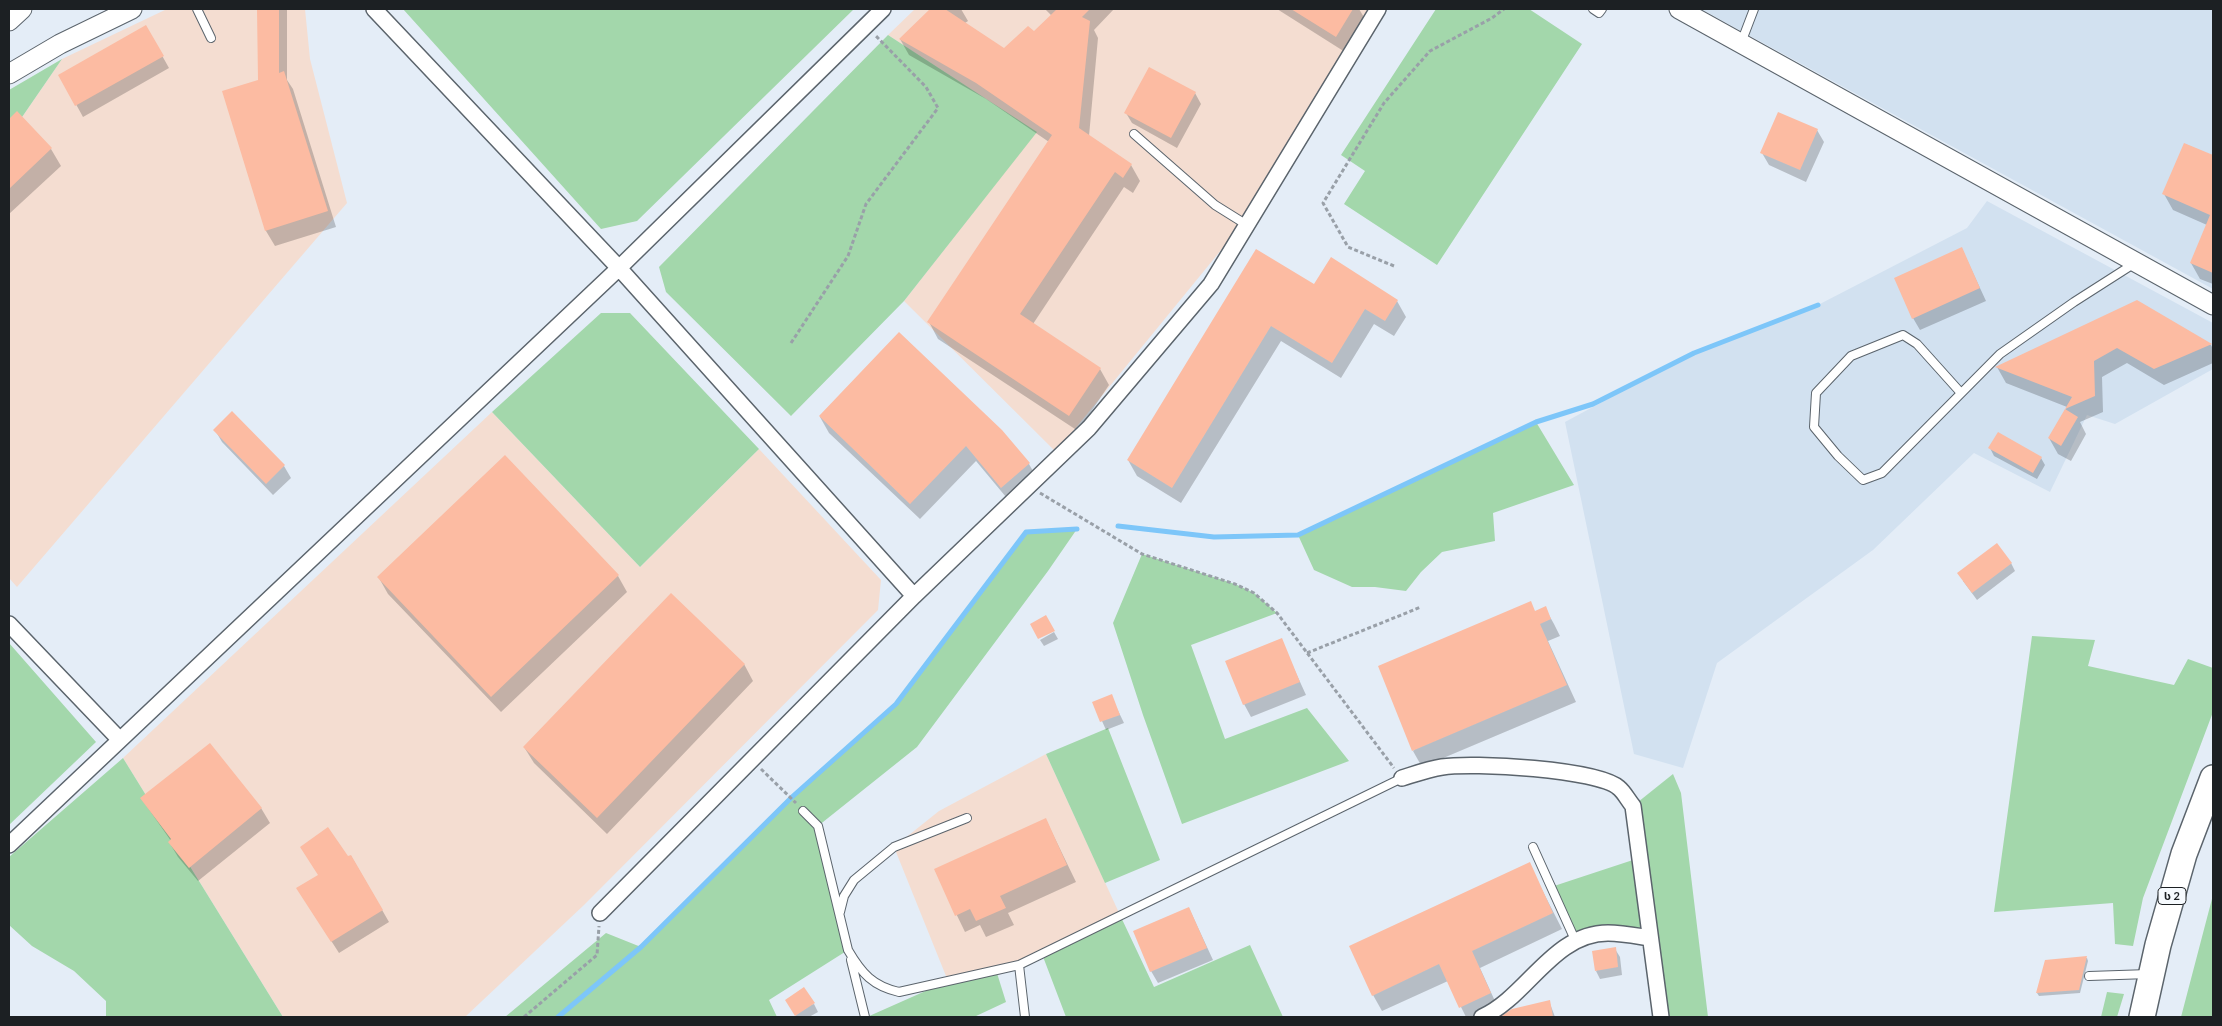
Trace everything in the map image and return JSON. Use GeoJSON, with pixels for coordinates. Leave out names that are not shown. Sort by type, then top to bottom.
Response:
{"type":"FeatureCollection","features":[{"type":"Feature","properties":{"kind":"highway","name":"ს 2"},"geometry":{"type":"LineString","coordinates":[[2142,1017],[2151,974],[2184,854],[2213,778]]}},
{"type":"Feature","properties":{"kind":"street"},"geometry":{"type":"LineString","coordinates":[[9,21],[22,9]]}},
{"type":"Feature","properties":{"kind":"street"},"geometry":{"type":"LineString","coordinates":[[9,74],[60,44],[132,9]]}},
{"type":"Feature","properties":{"kind":"street"},"geometry":{"type":"LineString","coordinates":[[374,9],[619,268],[914,596]]}},
{"type":"Feature","properties":{"kind":"street"},"geometry":{"type":"LineString","coordinates":[[9,845],[619,268],[884,9]]}},
{"type":"Feature","properties":{"kind":"street"},"geometry":{"type":"LineString","coordinates":[[600,913],[914,596],[1089,428],[1211,284],[1378,9]]}},
{"type":"Feature","properties":{"kind":"street"},"geometry":{"type":"LineString","coordinates":[[1680,9],[2213,305]]}},
{"type":"Feature","properties":{"kind":"street"},"geometry":{"type":"LineString","coordinates":[[9,624],[120,740]]}},
{"type":"Feature","properties":{"kind":"street"},"geometry":{"type":"LineString","coordinates":[[1402,778],[1442,767],[1493,764],[1560,772],[1596,779],[1618,787],[1633,806],[1661,1017]]}},
{"type":"Feature","properties":{"kind":"street"},"geometry":{"type":"LineString","coordinates":[[1482,1017],[1497,1011],[1564,948],[1587,936],[1607,933],[1650,938]]}},
{"type":"Feature","properties":{"kind":"lane"},"geometry":{"type":"LineString","coordinates":[[198,9],[211,38]]}},
{"type":"Feature","properties":{"kind":"lane"},"geometry":{"type":"LineString","coordinates":[[1593,9],[1599,13],[1602,9]]}},
{"type":"Feature","properties":{"kind":"lane"},"geometry":{"type":"LineString","coordinates":[[1741,43],[1754,9]]}},
{"type":"Feature","properties":{"kind":"lane"},"geometry":{"type":"LineString","coordinates":[[1134,134],[1215,205],[1247,225]]}},
{"type":"Feature","properties":{"kind":"lane"},"geometry":{"type":"LineString","coordinates":[[1961,393],[1917,344],[1903,335],[1851,356],[1816,393],[1814,427],[1838,456],[1863,480],[1882,473],[2000,354],[2074,302],[2137,262]]}},
{"type":"Feature","properties":{"kind":"lane"},"geometry":{"type":"LineString","coordinates":[[848,950],[857,966],[869,979],[884,988],[899,992],[1019,965],[1402,778]]}},
{"type":"Feature","properties":{"kind":"lane"},"geometry":{"type":"LineString","coordinates":[[803,811],[818,826],[865,1017]]}},
{"type":"Feature","properties":{"kind":"lane"},"geometry":{"type":"LineString","coordinates":[[840,915],[844,896],[854,880],[894,847],[967,818]]}},
{"type":"Feature","properties":{"kind":"lane"},"geometry":{"type":"LineString","coordinates":[[1533,847],[1576,942]]}},
{"type":"Feature","properties":{"kind":"lane"},"geometry":{"type":"LineString","coordinates":[[1019,965],[1025,1017]]}},
{"type":"Feature","properties":{"kind":"lane"},"geometry":{"type":"LineString","coordinates":[[2089,976],[2151,974]]}},
{"type":"Feature","properties":{"kind":"path"},"geometry":{"type":"LineString","coordinates":[[1394,266],[1348,247],[1323,203],[1384,103],[1430,51],[1492,18],[1504,9]]}},
{"type":"Feature","properties":{"kind":"path"},"geometry":{"type":"LineString","coordinates":[[791,343],[848,256],[866,204],[938,108],[926,87],[866,26]]}},
{"type":"Feature","properties":{"kind":"path"},"geometry":{"type":"LineString","coordinates":[[1028,486],[1142,554],[1235,584],[1254,593],[1277,614],[1402,778]]}},
{"type":"Feature","properties":{"kind":"path"},"geometry":{"type":"LineString","coordinates":[[1307,653],[1421,607]]}},
{"type":"Feature","properties":{"kind":"path"},"geometry":{"type":"LineString","coordinates":[[751,761],[792,798],[803,811]]}},
{"type":"Feature","properties":{"kind":"path"},"geometry":{"type":"LineString","coordinates":[[524,1017],[597,955],[600,913]]}},
{"type":"Feature","properties":{"kind":"shaded area"},"geometry":{"type":"Polygon","coordinates":[[[167,9],[305,9],[310,59],[347,203],[17,587],[9,578],[9,130],[20,120],[62,59],[167,9]]]}},
{"type":"Feature","properties":{"kind":"shaded area"},"geometry":{"type":"Polygon","coordinates":[[[915,9],[1369,9],[1226,244],[1056,452],[904,301],[1036,132],[888,35],[915,9]]]}},
{"type":"Feature","properties":{"kind":"shaded area"},"geometry":{"type":"Polygon","coordinates":[[[1701,9],[2213,9],[2213,289],[1701,9]]]}},
{"type":"Feature","properties":{"kind":"shaded area"},"geometry":{"type":"Polygon","coordinates":[[[1987,201],[2213,323],[2213,369],[2115,424],[2087,415],[2050,492],[1974,453],[1873,550],[1717,663],[1683,768],[1634,754],[1565,422],[1693,353],[1818,305],[1967,228],[1987,201]]]}},
{"type":"Feature","properties":{"kind":"shaded area"},"geometry":{"type":"Polygon","coordinates":[[[492,412],[640,567],[759,449],[881,580],[878,610],[584,905],[465,1017],[283,1017],[123,758],[492,412]]]}},
{"type":"Feature","properties":{"kind":"shaded area"},"geometry":{"type":"Polygon","coordinates":[[[1046,754],[1120,915],[1019,965],[948,981],[894,847],[939,811],[1046,754]]]}},
{"type":"Feature","properties":{"kind":"green space"},"geometry":{"type":"Polygon","coordinates":[[[403,9],[854,9],[637,221],[601,229],[403,9]]]}},
{"type":"Feature","properties":{"kind":"green space"},"geometry":{"type":"Polygon","coordinates":[[[1436,9],[1529,9],[1582,44],[1437,265],[1344,204],[1365,171],[1341,155],[1436,9]]]}},
{"type":"Feature","properties":{"kind":"green space"},"geometry":{"type":"Polygon","coordinates":[[[888,35],[1037,132],[904,301],[791,416],[666,292],[659,267],[888,35]]]}},
{"type":"Feature","properties":{"kind":"green space"},"geometry":{"type":"Polygon","coordinates":[[[62,59],[20,120],[9,130],[9,90],[62,59]]]}},
{"type":"Feature","properties":{"kind":"green space"},"geometry":{"type":"Polygon","coordinates":[[[601,313],[630,313],[759,449],[640,567],[492,412],[601,313]]]}},
{"type":"Feature","properties":{"kind":"green space"},"geometry":{"type":"Polygon","coordinates":[[[1536,422],[1574,485],[1493,513],[1495,541],[1442,552],[1421,572],[1406,591],[1375,587],[1352,587],[1314,570],[1298,535],[1536,422]]]}},
{"type":"Feature","properties":{"kind":"green space"},"geometry":{"type":"Polygon","coordinates":[[[1077,529],[917,747],[818,826],[848,950],[769,1000],[777,1017],[505,1017],[606,933],[641,947],[792,797],[896,704],[1026,532],[1077,529]]]}},
{"type":"Feature","properties":{"kind":"green space"},"geometry":{"type":"Polygon","coordinates":[[[1142,554],[1235,584],[1254,593],[1277,613],[1191,645],[1225,739],[1307,708],[1349,761],[1182,824],[1113,623],[1142,554]]]}},
{"type":"Feature","properties":{"kind":"green space"},"geometry":{"type":"Polygon","coordinates":[[[2032,636],[2095,640],[2088,666],[2174,685],[2188,659],[2213,668],[2213,712],[2143,898],[2133,946],[2115,944],[2113,903],[1994,912],[2032,636]]]}},
{"type":"Feature","properties":{"kind":"green space"},"geometry":{"type":"Polygon","coordinates":[[[9,643],[96,742],[9,825],[9,643]]]}},
{"type":"Feature","properties":{"kind":"green space"},"geometry":{"type":"Polygon","coordinates":[[[1108,728],[1160,860],[1105,883],[1046,754],[1108,728]]]}},
{"type":"Feature","properties":{"kind":"green space"},"geometry":{"type":"Polygon","coordinates":[[[123,758],[283,1017],[106,1017],[106,1001],[74,971],[32,946],[9,925],[9,857],[123,758]]]}},
{"type":"Feature","properties":{"kind":"green space"},"geometry":{"type":"Polygon","coordinates":[[[1673,774],[1681,793],[1708,1017],[1661,1017],[1650,938],[1576,942],[1551,887],[1639,858],[1633,806],[1673,774]]]}},
{"type":"Feature","properties":{"kind":"green space"},"geometry":{"type":"Polygon","coordinates":[[[2213,895],[2213,1017],[2181,1017],[2213,895]]]}},
{"type":"Feature","properties":{"kind":"green space"},"geometry":{"type":"Polygon","coordinates":[[[1120,915],[1154,987],[1250,945],[1283,1017],[1066,1017],[1042,954],[1120,915]]]}},
{"type":"Feature","properties":{"kind":"green space"},"geometry":{"type":"Polygon","coordinates":[[[996,970],[1006,1002],[974,1017],[867,1017],[948,981],[996,970]]]}},
{"type":"Feature","properties":{"kind":"green space"},"geometry":{"type":"Polygon","coordinates":[[[2107,992],[2124,994],[2117,1017],[2101,1017],[2107,992]]]}},
{"type":"Feature","properties":{"kind":"building"},"geometry":{"type":"Polygon","coordinates":[[[257,9],[279,9],[279,73],[284,71],[328,211],[265,231],[222,91],[258,80],[257,9]]]}},
{"type":"Feature","properties":{"kind":"building"},"geometry":{"type":"Polygon","coordinates":[[[930,9],[945,9],[1004,48],[1028,26],[1034,31],[1057,9],[1090,9],[1082,17],[1090,21],[1079,128],[1132,164],[1123,178],[1115,172],[1020,314],[1101,368],[1069,416],[927,322],[1052,135],[976,83],[899,39],[930,9]]]}},
{"type":"Feature","properties":{"kind":"building"},"geometry":{"type":"Polygon","coordinates":[[[1291,9],[1353,9],[1336,37],[1291,9]]]}},
{"type":"Feature","properties":{"kind":"building"},"geometry":{"type":"Polygon","coordinates":[[[146,25],[164,56],[75,106],[58,75],[146,25]]]}},
{"type":"Feature","properties":{"kind":"building"},"geometry":{"type":"Polygon","coordinates":[[[1149,67],[1196,92],[1171,138],[1124,113],[1149,67]]]}},
{"type":"Feature","properties":{"kind":"building"},"geometry":{"type":"Polygon","coordinates":[[[17,111],[52,148],[9,189],[9,119],[17,111]]]}},
{"type":"Feature","properties":{"kind":"building"},"geometry":{"type":"Polygon","coordinates":[[[1778,112],[1818,129],[1800,170],[1760,153],[1778,112]]]}},
{"type":"Feature","properties":{"kind":"building"},"geometry":{"type":"Polygon","coordinates":[[[2184,143],[2213,155],[2213,273],[2190,263],[2210,215],[2162,194],[2184,143]]]}},
{"type":"Feature","properties":{"kind":"building"},"geometry":{"type":"Polygon","coordinates":[[[1962,247],[1980,288],[1912,319],[1894,278],[1962,247]]]}},
{"type":"Feature","properties":{"kind":"building"},"geometry":{"type":"Polygon","coordinates":[[[1256,249],[1314,284],[1331,257],[1398,300],[1385,321],[1365,309],[1332,363],[1271,326],[1172,488],[1127,460],[1256,249]]]}},
{"type":"Feature","properties":{"kind":"building"},"geometry":{"type":"Polygon","coordinates":[[[2137,300],[2212,344],[2154,369],[2117,348],[2094,361],[2095,396],[2065,409],[2078,417],[2061,446],[2048,438],[2072,397],[1995,367],[2137,300]]]}},
{"type":"Feature","properties":{"kind":"building"},"geometry":{"type":"Polygon","coordinates":[[[899,332],[1002,430],[1030,463],[1001,488],[966,446],[910,504],[819,416],[899,332]]]}},
{"type":"Feature","properties":{"kind":"building"},"geometry":{"type":"Polygon","coordinates":[[[232,411],[285,465],[266,484],[213,430],[232,411]]]}},
{"type":"Feature","properties":{"kind":"building"},"geometry":{"type":"Polygon","coordinates":[[[1998,432],[2042,457],[2033,473],[1988,448],[1998,432]]]}},
{"type":"Feature","properties":{"kind":"building"},"geometry":{"type":"Polygon","coordinates":[[[505,455],[619,575],[491,697],[377,577],[505,455]]]}},
{"type":"Feature","properties":{"kind":"building"},"geometry":{"type":"Polygon","coordinates":[[[1997,543],[2012,563],[1972,593],[1957,573],[1997,543]]]}},
{"type":"Feature","properties":{"kind":"building"},"geometry":{"type":"Polygon","coordinates":[[[671,593],[745,664],[597,818],[523,747],[671,593]]]}},
{"type":"Feature","properties":{"kind":"building"},"geometry":{"type":"Polygon","coordinates":[[[1531,601],[1535,611],[1546,606],[1551,619],[1540,624],[1567,685],[1412,751],[1378,666],[1531,601]]]}},
{"type":"Feature","properties":{"kind":"building"},"geometry":{"type":"Polygon","coordinates":[[[1046,615],[1055,631],[1038,639],[1030,624],[1046,615]]]}},
{"type":"Feature","properties":{"kind":"building"},"geometry":{"type":"Polygon","coordinates":[[[1282,638],[1300,682],[1243,705],[1225,661],[1282,638]]]}},
{"type":"Feature","properties":{"kind":"building"},"geometry":{"type":"Polygon","coordinates":[[[1112,694],[1120,715],[1100,722],[1092,702],[1112,694]]]}},
{"type":"Feature","properties":{"kind":"building"},"geometry":{"type":"Polygon","coordinates":[[[210,743],[262,808],[189,868],[168,842],[171,839],[140,798],[210,743]]]}},
{"type":"Feature","properties":{"kind":"building"},"geometry":{"type":"Polygon","coordinates":[[[1046,818],[1067,865],[1000,896],[1006,908],[976,921],[970,909],[955,916],[934,869],[1046,818]]]}},
{"type":"Feature","properties":{"kind":"building"},"geometry":{"type":"Polygon","coordinates":[[[328,827],[348,856],[351,855],[383,910],[331,942],[296,888],[318,875],[300,847],[328,827]]]}},
{"type":"Feature","properties":{"kind":"building"},"geometry":{"type":"Polygon","coordinates":[[[1530,862],[1553,913],[1472,951],[1491,993],[1459,1008],[1439,964],[1372,996],[1349,946],[1530,862]]]}},
{"type":"Feature","properties":{"kind":"building"},"geometry":{"type":"Polygon","coordinates":[[[1189,907],[1207,948],[1150,972],[1133,931],[1189,907]]]}},
{"type":"Feature","properties":{"kind":"building"},"geometry":{"type":"Polygon","coordinates":[[[1616,947],[1618,967],[1595,971],[1592,951],[1616,947]]]}},
{"type":"Feature","properties":{"kind":"building"},"geometry":{"type":"Polygon","coordinates":[[[2087,956],[2079,990],[2036,993],[2045,960],[2087,956]]]}},
{"type":"Feature","properties":{"kind":"building"},"geometry":{"type":"Polygon","coordinates":[[[804,987],[815,1003],[795,1016],[785,1000],[804,987]]]}},
{"type":"Feature","properties":{"kind":"building"},"geometry":{"type":"Polygon","coordinates":[[[1550,1000],[1553,1017],[1500,1017],[1512,1009],[1550,1000]]]}},
{"type":"Feature","properties":{"kind":"waterway"},"geometry":{"type":"LineString","coordinates":[[1118,526],[1214,537],[1298,535],[1536,422],[1593,404],[1694,353],[1818,305]]}},
{"type":"Feature","properties":{"kind":"waterway"},"geometry":{"type":"LineString","coordinates":[[558,1017],[641,947],[792,797],[896,704],[1026,532],[1077,529]]}}]}
